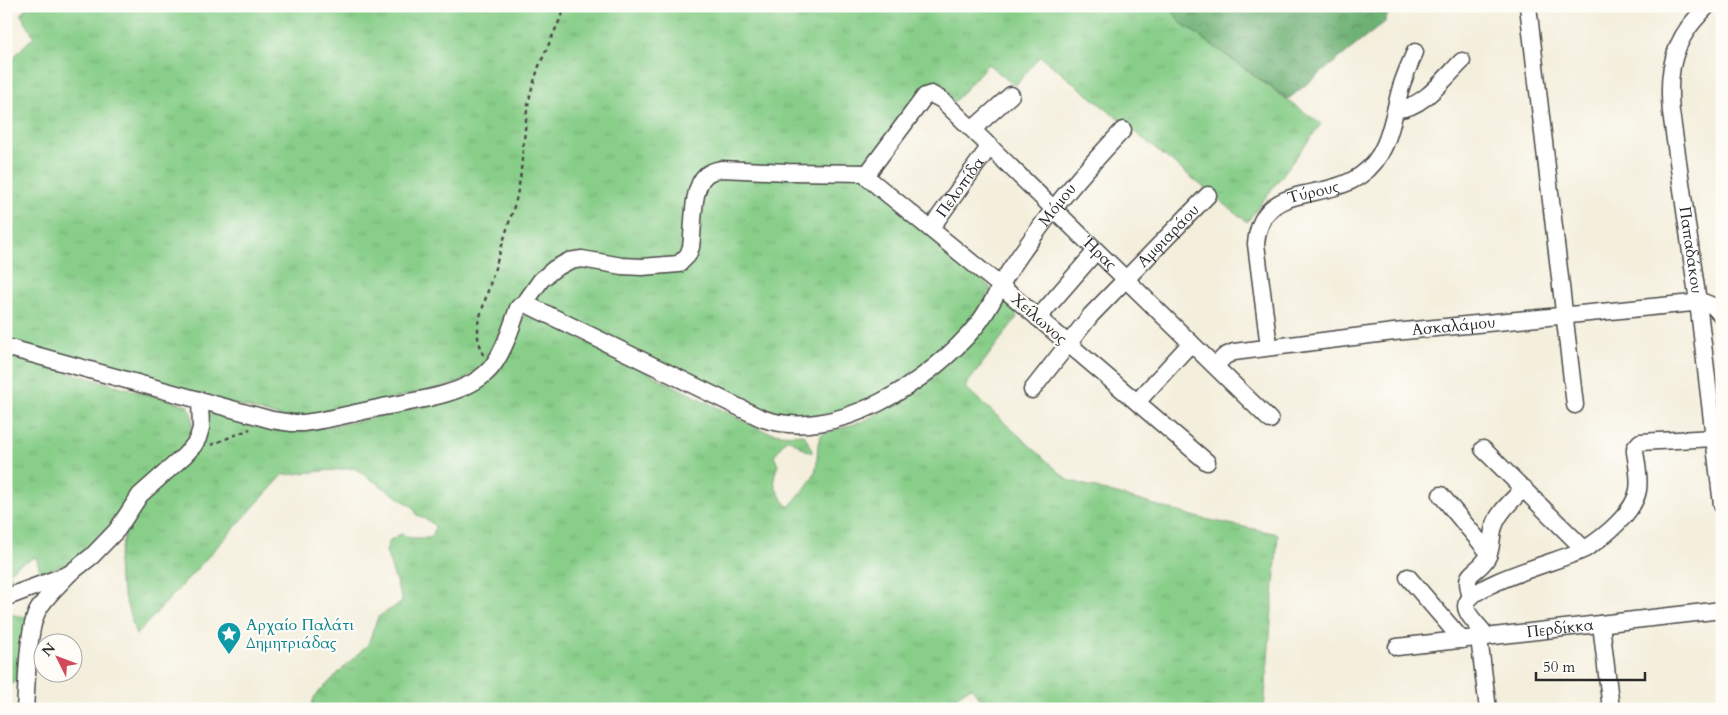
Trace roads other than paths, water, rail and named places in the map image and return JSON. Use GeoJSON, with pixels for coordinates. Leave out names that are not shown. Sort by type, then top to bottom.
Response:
{"type":"FeatureCollection","features":[{"type":"Feature","properties":{"kind":"street","name":"Παπαδάκου"},"geometry":{"type":"LineString","coordinates":[[1707,6],[1690,26],[1677,47],[1672,60],[1669,83],[1671,112],[1698,302],[1722,505]]}},
{"type":"Feature","properties":{"kind":"street"},"geometry":{"type":"LineString","coordinates":[[1531,8],[1575,405]]}},
{"type":"Feature","properties":{"kind":"street","name":"Τύρους"},"geometry":{"type":"LineString","coordinates":[[1269,347],[1256,244],[1257,232],[1262,219],[1268,210],[1278,202],[1350,183],[1377,161],[1384,148],[1401,87],[1415,52]]}},
{"type":"Feature","properties":{"kind":"street"},"geometry":{"type":"LineString","coordinates":[[1396,109],[1414,106],[1462,61]]}},
{"type":"Feature","properties":{"kind":"street","name":"Ήρας"},"geometry":{"type":"LineString","coordinates":[[868,175],[925,96],[929,94],[939,98],[1270,420]]}},
{"type":"Feature","properties":{"kind":"street"},"geometry":{"type":"LineString","coordinates":[[973,129],[1011,95]]}},
{"type":"Feature","properties":{"kind":"street","name":"Μόμου"},"geometry":{"type":"LineString","coordinates":[[524,304],[541,310],[762,418],[780,424],[829,421],[860,412],[885,400],[921,377],[944,359],[973,330],[1054,209],[1075,182],[1123,130]]}},
{"type":"Feature","properties":{"kind":"street","name":"Πελοπίδα"},"geometry":{"type":"LineString","coordinates":[[931,228],[990,146]]}},
{"type":"Feature","properties":{"kind":"street"},"geometry":{"type":"LineString","coordinates":[[6,347],[272,420],[292,423],[315,422],[436,395],[469,385],[490,370],[498,356],[518,308],[524,304],[541,280],[554,269],[569,261],[582,259],[622,266],[642,267],[680,264],[688,255],[690,247],[697,188],[702,179],[713,171],[721,169],[868,175]]}},
{"type":"Feature","properties":{"kind":"street","name":"Χείλωνος"},"geometry":{"type":"LineString","coordinates":[[868,175],[1207,462]]}},
{"type":"Feature","properties":{"kind":"street","name":"Αμφιαράου"},"geometry":{"type":"LineString","coordinates":[[1032,390],[1091,315],[1208,195]]}},
{"type":"Feature","properties":{"kind":"street"},"geometry":{"type":"LineString","coordinates":[[1038,318],[1096,251]]}},
{"type":"Feature","properties":{"kind":"street"},"geometry":{"type":"LineString","coordinates":[[1698,302],[1708,303],[1722,316]]}},
{"type":"Feature","properties":{"kind":"street","name":"Ασκαλάμου"},"geometry":{"type":"LineString","coordinates":[[1215,366],[1229,354],[1269,347],[1394,332],[1698,302]]}},
{"type":"Feature","properties":{"kind":"street"},"geometry":{"type":"LineString","coordinates":[[1137,402],[1191,343]]}},
{"type":"Feature","properties":{"kind":"street"},"geometry":{"type":"LineString","coordinates":[[25,709],[31,630],[34,618],[42,605],[69,574],[92,556],[117,530],[140,495],[194,446],[201,428],[200,400]]}},
{"type":"Feature","properties":{"kind":"street"},"geometry":{"type":"LineString","coordinates":[[1488,709],[1483,638],[1480,626],[1467,611],[1466,604],[1471,597],[1509,577],[1584,549],[1614,526],[1636,498],[1639,483],[1635,448],[1640,442],[1714,438]]}},
{"type":"Feature","properties":{"kind":"street"},"geometry":{"type":"LineString","coordinates":[[1483,449],[1584,549]]}},
{"type":"Feature","properties":{"kind":"street"},"geometry":{"type":"LineString","coordinates":[[1471,597],[1467,583],[1469,577],[1488,558],[1497,520],[1504,509],[1524,488]]}},
{"type":"Feature","properties":{"kind":"street"},"geometry":{"type":"LineString","coordinates":[[1441,495],[1489,553]]}},
{"type":"Feature","properties":{"kind":"street"},"geometry":{"type":"LineString","coordinates":[[7,597],[69,574]]}},
{"type":"Feature","properties":{"kind":"street"},"geometry":{"type":"LineString","coordinates":[[1408,577],[1462,640]]}},
{"type":"Feature","properties":{"kind":"street","name":"Περδίκκα"},"geometry":{"type":"LineString","coordinates":[[1397,647],[1722,610]]}},
{"type":"Feature","properties":{"kind":"street"},"geometry":{"type":"LineString","coordinates":[[1601,624],[1611,709]]}},
{"type":"Feature","properties":{"kind":"place","name":"Αρχαίο Παλάτι Δημητριάδας"},"geometry":{"type":"Point","coordinates":[229,655]}}]}
